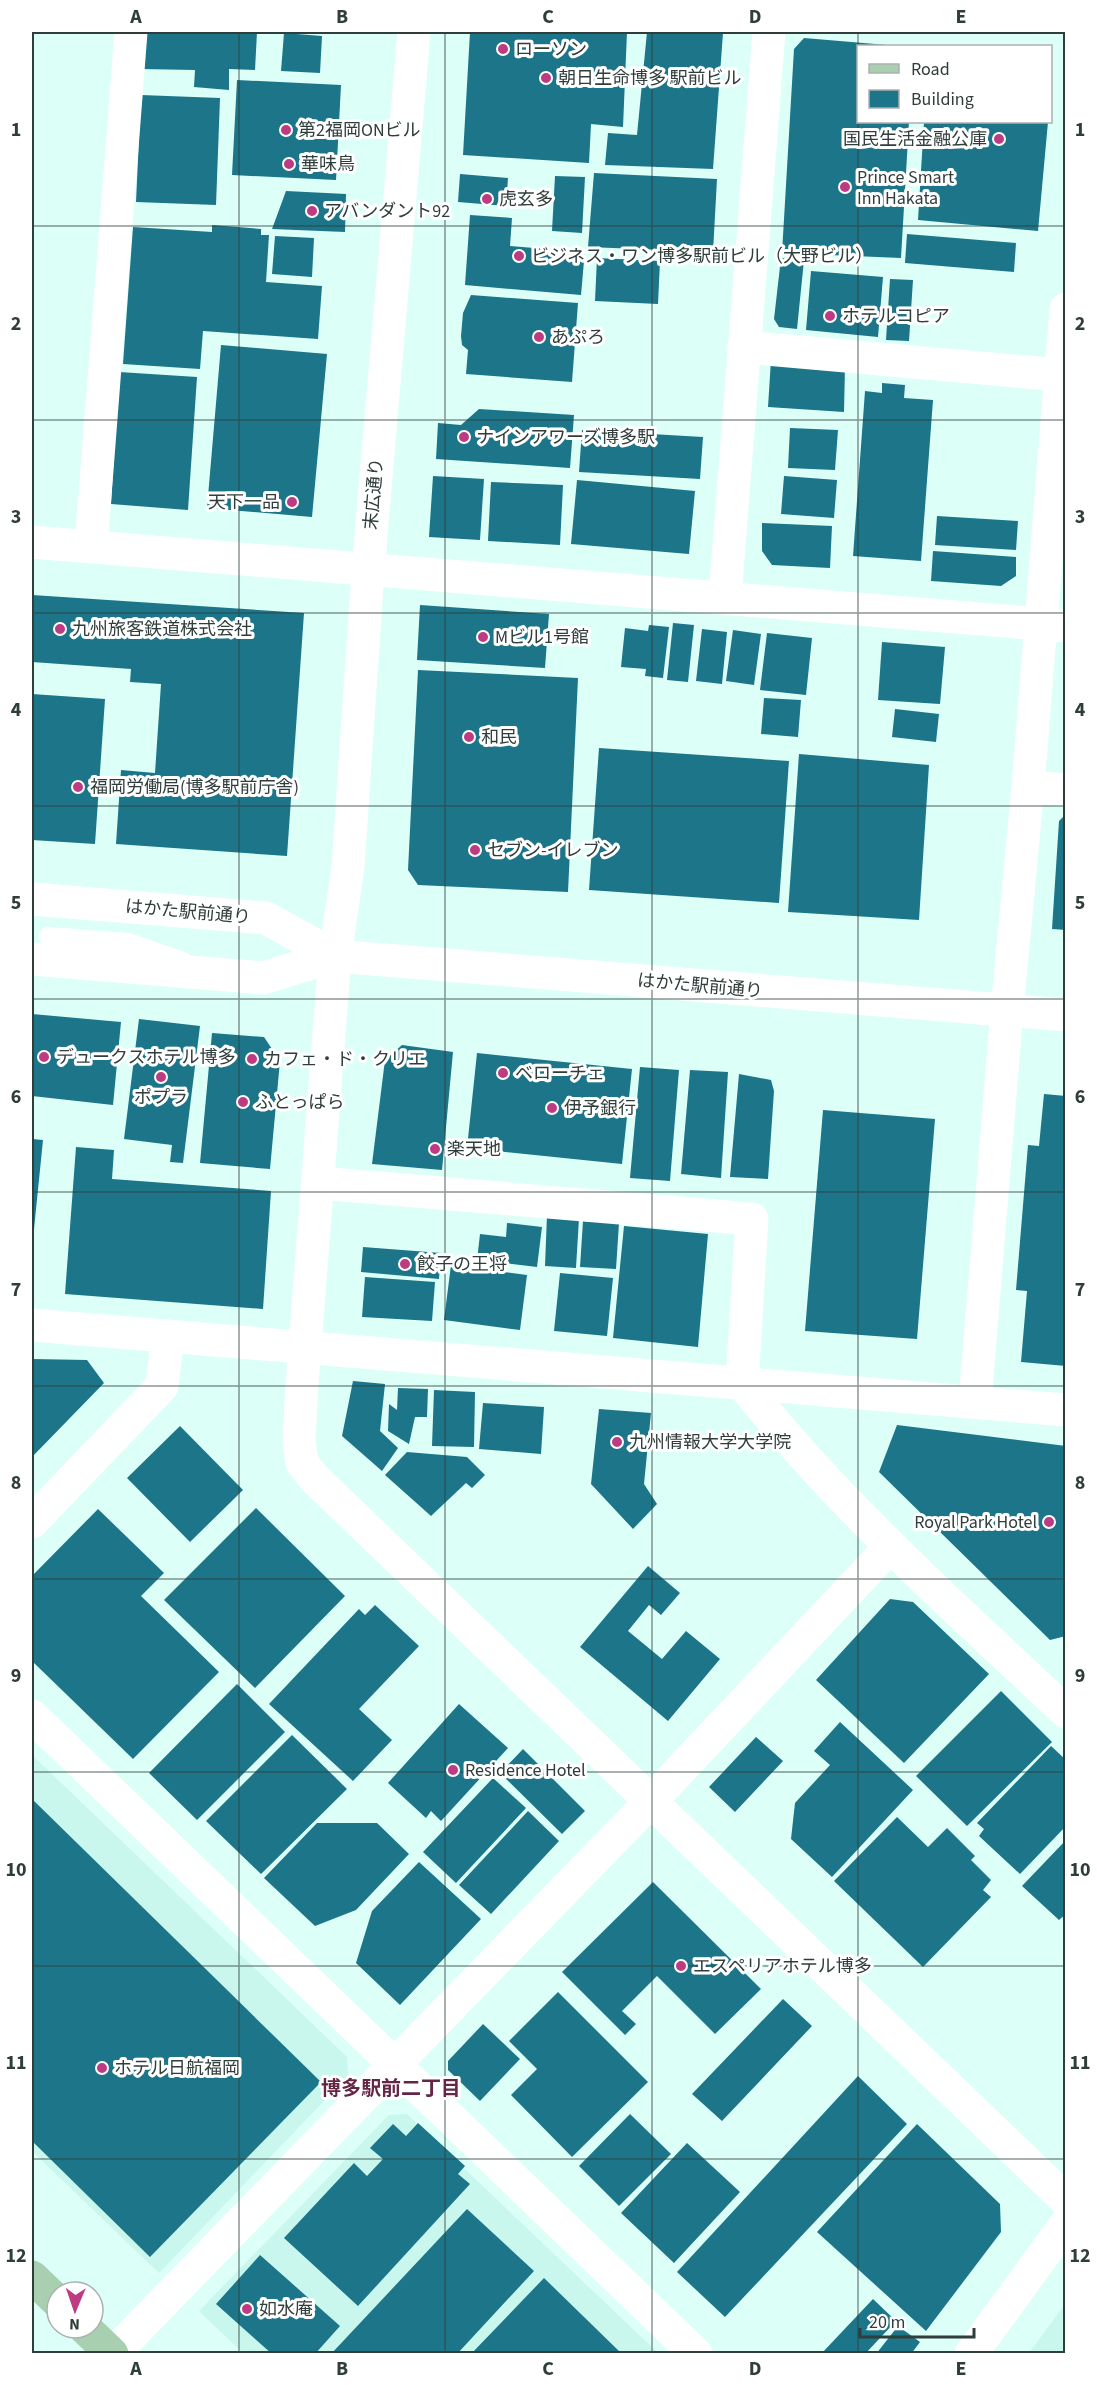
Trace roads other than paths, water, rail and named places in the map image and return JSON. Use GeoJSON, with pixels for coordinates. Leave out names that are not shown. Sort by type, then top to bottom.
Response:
{"type":"FeatureCollection","features":[{"type":"Feature","properties":{"kind":"main road"},"geometry":{"type":"LineString","coordinates":[[32,2277],[45,2289]]}},
{"type":"Feature","properties":{"kind":"main road"},"geometry":{"type":"LineString","coordinates":[[97,2340],[112,2354]]}},
{"type":"Feature","properties":{"kind":"street"},"geometry":{"type":"LineString","coordinates":[[91,547],[132,32]]}},
{"type":"Feature","properties":{"kind":"street","name":"末広通り"},"geometry":{"type":"LineString","coordinates":[[414,32],[368,571],[348,867],[335,956],[305,1347],[299,1440],[302,1463],[322,1487],[1065,2200]]}},
{"type":"Feature","properties":{"kind":"street"},"geometry":{"type":"LineString","coordinates":[[725,597],[769,32]]}},
{"type":"Feature","properties":{"kind":"street"},"geometry":{"type":"LineString","coordinates":[[975,1402],[1007,1010],[1029,787],[1054,625],[1060,375],[1065,309]]}},
{"type":"Feature","properties":{"kind":"street"},"geometry":{"type":"LineString","coordinates":[[744,346],[1060,375]]}},
{"type":"Feature","properties":{"kind":"street"},"geometry":{"type":"LineString","coordinates":[[32,542],[1054,625]]}},
{"type":"Feature","properties":{"kind":"street"},"geometry":{"type":"LineString","coordinates":[[1029,787],[1065,790]]}},
{"type":"Feature","properties":{"kind":"street","name":"はかた駅前通り"},"geometry":{"type":"LineString","coordinates":[[32,898],[266,918],[335,956]]}},
{"type":"Feature","properties":{"kind":"street","name":"はかた駅前通り"},"geometry":{"type":"LineString","coordinates":[[40,948],[227,976],[263,978],[335,956],[1065,1015]]}},
{"type":"Feature","properties":{"kind":"street"},"geometry":{"type":"LineString","coordinates":[[319,1183],[753,1219],[742,1383],[785,1437],[890,1547],[1065,1712]]}},
{"type":"Feature","properties":{"kind":"street"},"geometry":{"type":"LineString","coordinates":[[32,1325],[1065,1410]]}},
{"type":"Feature","properties":{"kind":"street"},"geometry":{"type":"LineString","coordinates":[[32,1521],[162,1386],[168,1336]]}},
{"type":"Feature","properties":{"kind":"street"},"geometry":{"type":"LineString","coordinates":[[112,2354],[650,1802],[890,1547]]}},
{"type":"Feature","properties":{"kind":"street"},"geometry":{"type":"LineString","coordinates":[[32,1716],[696,2354]]}},
{"type":"Feature","properties":{"kind":"street"},"geometry":{"type":"LineString","coordinates":[[971,2354],[1065,2224]]}},
{"type":"Feature","properties":{"kind":"place","name":"ローソン"},"geometry":{"type":"Point","coordinates":[503,49]}},
{"type":"Feature","properties":{"kind":"place","name":"朝日生命博多 駅前ビル"},"geometry":{"type":"Point","coordinates":[546,78]}},
{"type":"Feature","properties":{"kind":"place","name":"第2福岡ONビル"},"geometry":{"type":"Point","coordinates":[286,130]}},
{"type":"Feature","properties":{"kind":"place","name":"国民生活金融公庫"},"geometry":{"type":"Point","coordinates":[999,139]}},
{"type":"Feature","properties":{"kind":"place","name":"華味鳥"},"geometry":{"type":"Point","coordinates":[289,164]}},
{"type":"Feature","properties":{"kind":"place","name":"Prince Smart Inn Hakata"},"geometry":{"type":"Point","coordinates":[845,187]}},
{"type":"Feature","properties":{"kind":"place","name":"虎玄多"},"geometry":{"type":"Point","coordinates":[487,199]}},
{"type":"Feature","properties":{"kind":"place","name":"アバンダント92"},"geometry":{"type":"Point","coordinates":[312,211]}},
{"type":"Feature","properties":{"kind":"place","name":"ビジネス・ワン博多駅前ビル（大野ビル）"},"geometry":{"type":"Point","coordinates":[519,256]}},
{"type":"Feature","properties":{"kind":"place","name":"ホテルコピア"},"geometry":{"type":"Point","coordinates":[830,316]}},
{"type":"Feature","properties":{"kind":"place","name":"あぷろ"},"geometry":{"type":"Point","coordinates":[539,337]}},
{"type":"Feature","properties":{"kind":"place","name":"ナインアワーズ博多駅"},"geometry":{"type":"Point","coordinates":[464,437]}},
{"type":"Feature","properties":{"kind":"place","name":"天下一品"},"geometry":{"type":"Point","coordinates":[292,502]}},
{"type":"Feature","properties":{"kind":"place","name":"九州旅客鉄道株式会社"},"geometry":{"type":"Point","coordinates":[60,629]}},
{"type":"Feature","properties":{"kind":"place","name":"Mビル1号館"},"geometry":{"type":"Point","coordinates":[483,637]}},
{"type":"Feature","properties":{"kind":"place","name":"和民"},"geometry":{"type":"Point","coordinates":[469,737]}},
{"type":"Feature","properties":{"kind":"place","name":"福岡労働局(博多駅前庁舎)"},"geometry":{"type":"Point","coordinates":[78,787]}},
{"type":"Feature","properties":{"kind":"place","name":"セブン-イレブン"},"geometry":{"type":"Point","coordinates":[475,850]}},
{"type":"Feature","properties":{"kind":"place","name":"デュークスホテル博多"},"geometry":{"type":"Point","coordinates":[44,1057]}},
{"type":"Feature","properties":{"kind":"place","name":"カフェ・ド・クリエ"},"geometry":{"type":"Point","coordinates":[252,1059]}},
{"type":"Feature","properties":{"kind":"place","name":"ベローチェ"},"geometry":{"type":"Point","coordinates":[503,1073]}},
{"type":"Feature","properties":{"kind":"place","name":"ポプラ"},"geometry":{"type":"Point","coordinates":[161,1077]}},
{"type":"Feature","properties":{"kind":"place","name":"ふとっぱら"},"geometry":{"type":"Point","coordinates":[243,1102]}},
{"type":"Feature","properties":{"kind":"place","name":"伊予銀行"},"geometry":{"type":"Point","coordinates":[552,1108]}},
{"type":"Feature","properties":{"kind":"place","name":"楽天地"},"geometry":{"type":"Point","coordinates":[435,1149]}},
{"type":"Feature","properties":{"kind":"place","name":"餃子の王将"},"geometry":{"type":"Point","coordinates":[405,1264]}},
{"type":"Feature","properties":{"kind":"place","name":"九州情報大学大学院"},"geometry":{"type":"Point","coordinates":[617,1442]}},
{"type":"Feature","properties":{"kind":"place","name":"Royal Park Hotel"},"geometry":{"type":"Point","coordinates":[1049,1522]}},
{"type":"Feature","properties":{"kind":"place","name":"Residence Hotel"},"geometry":{"type":"Point","coordinates":[453,1770]}},
{"type":"Feature","properties":{"kind":"place","name":"エスペリアホテル博多"},"geometry":{"type":"Point","coordinates":[681,1966]}},
{"type":"Feature","properties":{"kind":"place","name":"ホテル日航福岡"},"geometry":{"type":"Point","coordinates":[102,2068]}},
{"type":"Feature","properties":{"kind":"place","name":"如水庵"},"geometry":{"type":"Point","coordinates":[247,2309]}},
{"type":"Feature","properties":{"kind":"district","name":"博多駅前二丁目"},"geometry":{"type":"Point","coordinates":[391,2089]}}]}
